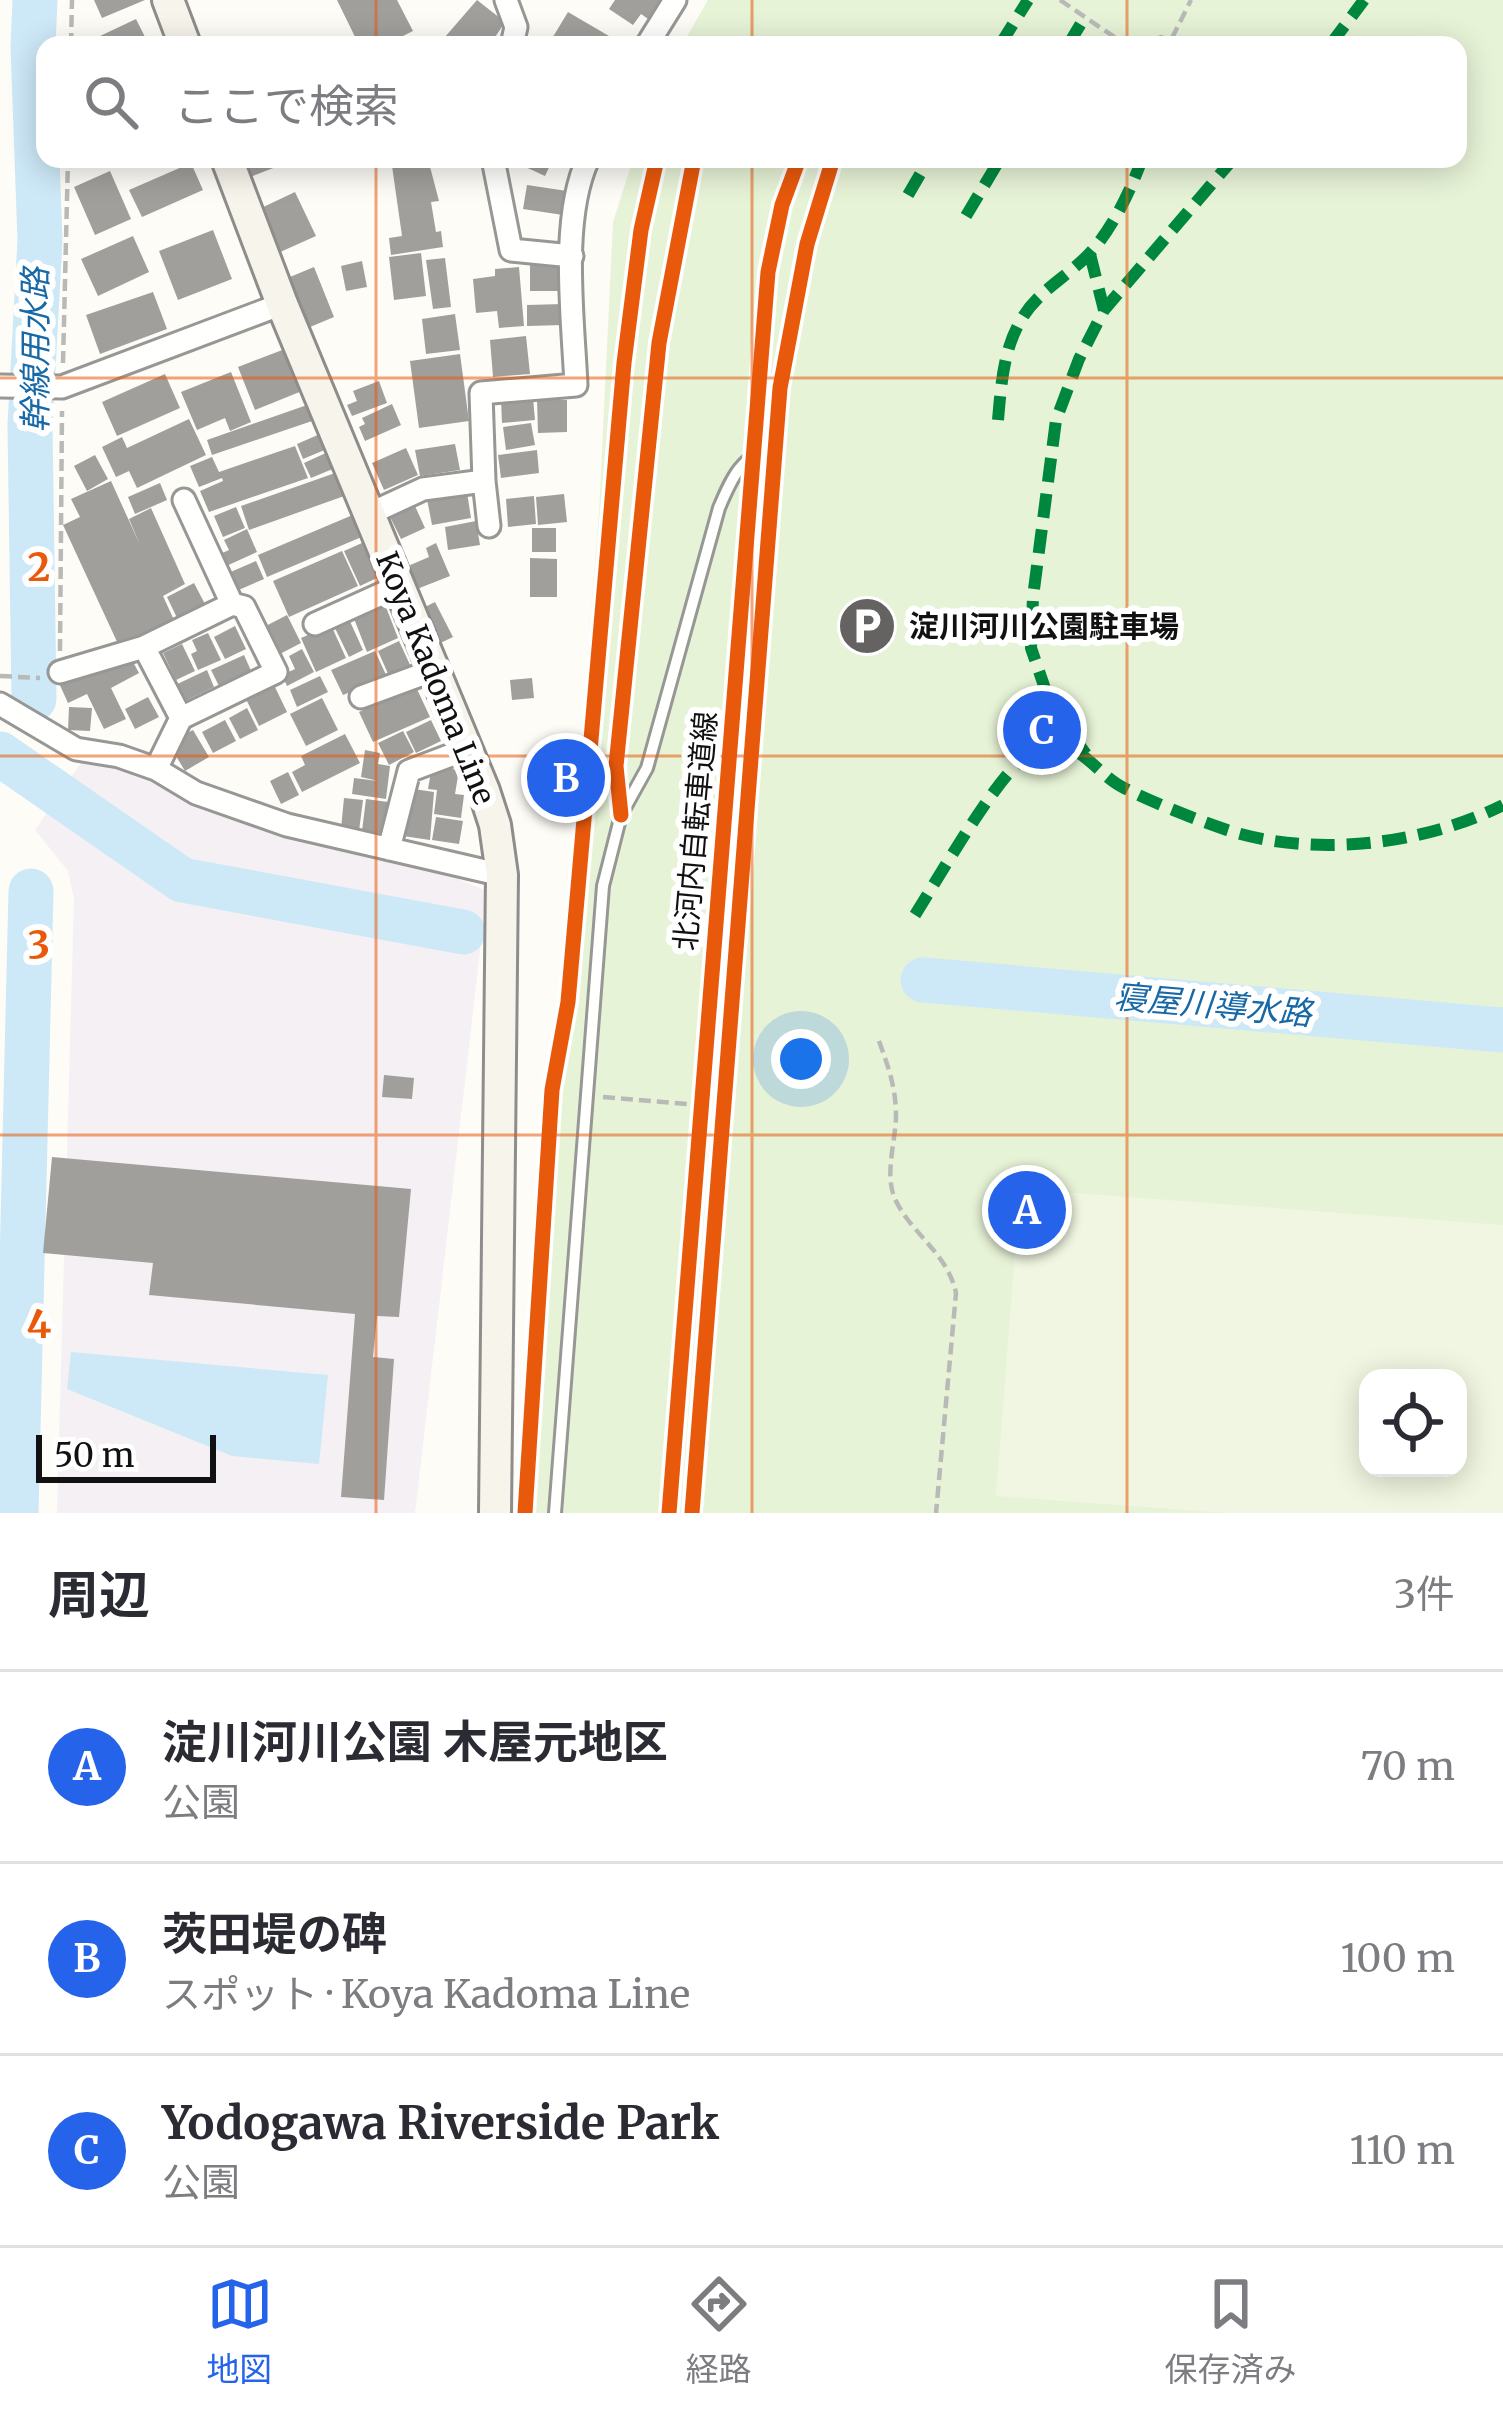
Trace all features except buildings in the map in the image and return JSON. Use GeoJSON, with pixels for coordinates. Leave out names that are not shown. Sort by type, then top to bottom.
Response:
{"type":"FeatureCollection","features":[{"type":"Feature","properties":{"kind":"main road"},"geometry":{"type":"LineString","coordinates":[[170,1],[181,36]]}},
{"type":"Feature","properties":{"kind":"main road","name":"Koya Kadoma Line"},"geometry":{"type":"LineString","coordinates":[[230,168],[495,825],[502,875],[494,1513]]}},
{"type":"Feature","properties":{"kind":"street"},"geometry":{"type":"LineString","coordinates":[[508,0],[516,26],[514,36]]}},
{"type":"Feature","properties":{"kind":"street"},"geometry":{"type":"LineString","coordinates":[[653,36],[675,0]]}},
{"type":"Feature","properties":{"kind":"street"},"geometry":{"type":"LineString","coordinates":[[495,168],[511,250],[572,256]]}},
{"type":"Feature","properties":{"kind":"street"},"geometry":{"type":"LineString","coordinates":[[489,526],[481,393],[576,385],[572,256],[578,181],[584,168]]}},
{"type":"Feature","properties":{"kind":"street"},"geometry":{"type":"LineString","coordinates":[[7,386],[62,387],[282,304]]}},
{"type":"Feature","properties":{"kind":"street"},"geometry":{"type":"LineString","coordinates":[[369,514],[424,489],[484,481]]}},
{"type":"Feature","properties":{"kind":"street"},"geometry":{"type":"LineString","coordinates":[[184,500],[232,604]]}},
{"type":"Feature","properties":{"kind":"street"},"geometry":{"type":"LineString","coordinates":[[315,624],[399,586]]}},
{"type":"Feature","properties":{"kind":"street"},"geometry":{"type":"LineString","coordinates":[[60,675],[144,647],[232,604],[244,607],[276,672],[181,718],[156,769]]}},
{"type":"Feature","properties":{"kind":"street"},"geometry":{"type":"LineString","coordinates":[[144,647],[181,718]]}},
{"type":"Feature","properties":{"kind":"street"},"geometry":{"type":"LineString","coordinates":[[361,697],[434,670]]}},
{"type":"Feature","properties":{"kind":"street"},"geometry":{"type":"LineString","coordinates":[[0,704],[76,749],[119,756],[156,769],[196,793],[268,819],[502,875]]}},
{"type":"Feature","properties":{"kind":"street"},"geometry":{"type":"LineString","coordinates":[[389,849],[409,771],[467,749]]}},
{"type":"Feature","properties":{"kind":"lane"},"geometry":{"type":"LineString","coordinates":[[555,1513],[603,886],[621,815],[646,768],[718,508],[735,471],[756,451],[776,447]]}},
{"type":"Feature","properties":{"kind":"path"},"geometry":{"type":"LineString","coordinates":[[71,36],[72,0]]}},
{"type":"Feature","properties":{"kind":"path"},"geometry":{"type":"LineString","coordinates":[[1060,0],[1113,36]]}},
{"type":"Feature","properties":{"kind":"path"},"geometry":{"type":"LineString","coordinates":[[1173,36],[1191,0]]}},
{"type":"Feature","properties":{"kind":"path"},"geometry":{"type":"LineString","coordinates":[[0,676],[60,675],[68,168]]}},
{"type":"Feature","properties":{"kind":"path"},"geometry":{"type":"LineString","coordinates":[[879,1041],[893,1082],[894,1197],[944,1259],[956,1293],[936,1513]]}},
{"type":"Feature","properties":{"kind":"path"},"geometry":{"type":"LineString","coordinates":[[698,1127],[701,1081]]}},
{"type":"Feature","properties":{"kind":"path"},"geometry":{"type":"LineString","coordinates":[[588,1096],[700,1105]]}},
{"type":"Feature","properties":{"kind":"shaded area"},"geometry":{"type":"Polygon","coordinates":[[[82,761],[116,763],[432,868],[487,891],[415,1513],[57,1513],[74,899],[68,871],[35,830],[82,761]]]}},
{"type":"Feature","properties":{"kind":"green space"},"geometry":{"type":"Polygon","coordinates":[[[708,0],[1503,0],[1503,1513],[534,1513],[564,945],[599,514],[613,222],[630,168],[1467,168],[1467,36],[687,36],[708,0]]]}},
{"type":"Feature","properties":{"kind":"green space"},"geometry":{"type":"Polygon","coordinates":[[[1020,1189],[1503,1225],[1503,1513],[1226,1513],[996,1496],[1020,1189]]]}},
{"type":"Feature","properties":{"kind":"water"},"geometry":{"type":"Polygon","coordinates":[[[71,1352],[328,1375],[319,1464],[232,1456],[67,1389],[71,1352]]]}},
{"type":"Feature","properties":{"kind":"waterway","name":"幹線用水路"},"geometry":{"type":"LineString","coordinates":[[35,0],[36,129]]}},
{"type":"Feature","properties":{"kind":"waterway","name":"幹線用水路"},"geometry":{"type":"LineString","coordinates":[[34,699],[30,425],[40,240],[37,168]]}},
{"type":"Feature","properties":{"kind":"waterway","name":"寝屋川導水路"},"geometry":{"type":"LineString","coordinates":[[0,754],[182,880],[463,932]]}},
{"type":"Feature","properties":{"kind":"waterway","name":"幹線用水路"},"geometry":{"type":"LineString","coordinates":[[16,1513],[31,891]]}},
{"type":"Feature","properties":{"kind":"waterway","name":"寝屋川導水路"},"geometry":{"type":"LineString","coordinates":[[923,980],[1503,1030]]}},
{"type":"Feature","properties":{"kind":"marked path"},"geometry":{"type":"LineString","coordinates":[[1006,36],[1028,0]]}},
{"type":"Feature","properties":{"kind":"marked path"},"geometry":{"type":"LineString","coordinates":[[1337,36],[1364,0]]}},
{"type":"Feature","properties":{"kind":"marked path"},"geometry":{"type":"LineString","coordinates":[[1073,36],[1085,17]]}},
{"type":"Feature","properties":{"kind":"marked path"},"geometry":{"type":"LineString","coordinates":[[908,195],[924,168]]}},
{"type":"Feature","properties":{"kind":"marked path"},"geometry":{"type":"LineString","coordinates":[[966,216],[995,168]]}},
{"type":"Feature","properties":{"kind":"marked path"},"geometry":{"type":"LineString","coordinates":[[998,420],[1007,356],[1021,320],[1104,235],[1138,168]]}},
{"type":"Feature","properties":{"kind":"marked path"},"geometry":{"type":"LineString","coordinates":[[1086,754],[1052,709],[1031,648],[1056,420],[1104,310],[1225,168]]}},
{"type":"Feature","properties":{"kind":"marked path"},"geometry":{"type":"LineString","coordinates":[[1090,254],[1104,310]]}},
{"type":"Feature","properties":{"kind":"marked path"},"geometry":{"type":"LineString","coordinates":[[915,915],[1004,779],[1031,753],[1048,748],[1074,751],[1126,789],[1189,816],[1261,839],[1296,844],[1403,838],[1503,805]]}},
{"type":"Feature","properties":{"kind":"cycle path"},"geometry":{"type":"LineString","coordinates":[[525,1513],[552,1090],[568,1002],[624,363],[641,230],[655,168]]}},
{"type":"Feature","properties":{"kind":"cycle path"},"geometry":{"type":"LineString","coordinates":[[621,815],[616,766],[659,343],[692,168]]}},
{"type":"Feature","properties":{"kind":"cycle path","name":"北河内自転車道線"},"geometry":{"type":"LineString","coordinates":[[669,1513],[768,272],[782,205],[796,168]]}},
{"type":"Feature","properties":{"kind":"cycle path"},"geometry":{"type":"LineString","coordinates":[[692,1513],[780,388],[807,244],[830,168]]}},
{"type":"Feature","properties":{"kind":"place","name":"淀川河川公園駐車場"},"geometry":{"type":"Point","coordinates":[867,626]}},
{"type":"Feature","properties":{"kind":"place","name":"Yodogawa Riverside Park"},"geometry":{"type":"Point","coordinates":[1042,730]}},
{"type":"Feature","properties":{"kind":"place","name":"茨田堤の碑"},"geometry":{"type":"Point","coordinates":[566,778]}},
{"type":"Feature","properties":{"kind":"place","name":"淀川河川公園 木屋元地区"},"geometry":{"type":"Point","coordinates":[1027,1210]}}]}
